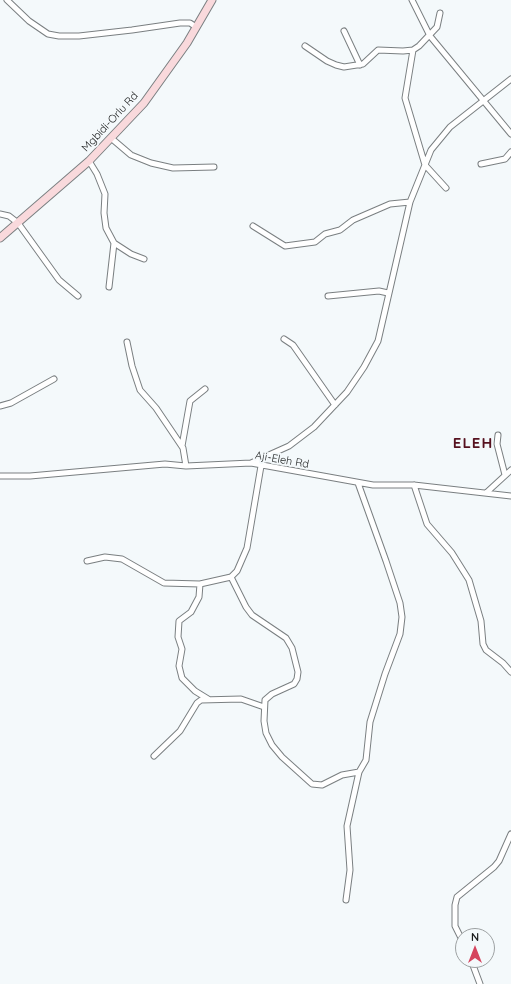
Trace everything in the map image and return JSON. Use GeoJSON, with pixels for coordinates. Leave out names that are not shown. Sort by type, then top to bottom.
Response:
{"type":"FeatureCollection","features":[{"type":"Feature","properties":{"kind":"main road","name":"Mgbidi-Orlu Rd"},"geometry":{"type":"LineString","coordinates":[[0,238],[89,161],[144,103],[196,27],[212,0]]}},
{"type":"Feature","properties":{"kind":"street"},"geometry":{"type":"LineString","coordinates":[[7,0],[28,21],[48,34],[59,36],[79,36],[180,23],[190,23],[196,27]]}},
{"type":"Feature","properties":{"kind":"street"},"geometry":{"type":"LineString","coordinates":[[412,0],[430,36],[511,134]]}},
{"type":"Feature","properties":{"kind":"street"},"geometry":{"type":"LineString","coordinates":[[305,46],[327,61],[336,65],[344,67],[360,65],[368,61],[378,50],[413,50],[430,36],[437,27],[440,13]]}},
{"type":"Feature","properties":{"kind":"street"},"geometry":{"type":"LineString","coordinates":[[344,31],[360,65]]}},
{"type":"Feature","properties":{"kind":"street"},"geometry":{"type":"LineString","coordinates":[[413,50],[405,98],[425,164],[446,188]]}},
{"type":"Feature","properties":{"kind":"street"},"geometry":{"type":"LineString","coordinates":[[251,464],[289,446],[314,427],[347,392],[364,367],[378,340],[410,202],[431,150],[450,127],[511,79]]}},
{"type":"Feature","properties":{"kind":"street"},"geometry":{"type":"LineString","coordinates":[[111,138],[131,154],[151,162],[173,168],[214,167]]}},
{"type":"Feature","properties":{"kind":"street"},"geometry":{"type":"LineString","coordinates":[[480,164],[505,159],[511,152]]}},
{"type":"Feature","properties":{"kind":"street"},"geometry":{"type":"LineString","coordinates":[[89,161],[97,174],[105,194],[104,213],[106,228],[114,243],[131,254],[144,259]]}},
{"type":"Feature","properties":{"kind":"street"},"geometry":{"type":"LineString","coordinates":[[254,226],[285,246],[315,242],[325,234],[340,230],[353,220],[390,204],[410,202]]}},
{"type":"Feature","properties":{"kind":"street"},"geometry":{"type":"LineString","coordinates":[[0,214],[9,216],[18,222],[59,280],[78,296]]}},
{"type":"Feature","properties":{"kind":"street"},"geometry":{"type":"LineString","coordinates":[[109,287],[114,243]]}},
{"type":"Feature","properties":{"kind":"street"},"geometry":{"type":"LineString","coordinates":[[328,296],[378,291],[388,293]]}},
{"type":"Feature","properties":{"kind":"street"},"geometry":{"type":"LineString","coordinates":[[284,340],[297,350],[335,404]]}},
{"type":"Feature","properties":{"kind":"street"},"geometry":{"type":"LineString","coordinates":[[127,342],[132,366],[140,390],[156,408],[182,446]]}},
{"type":"Feature","properties":{"kind":"street"},"geometry":{"type":"LineString","coordinates":[[0,406],[11,403],[54,379]]}},
{"type":"Feature","properties":{"kind":"street"},"geometry":{"type":"LineString","coordinates":[[186,466],[182,446],[190,401],[205,389]]}},
{"type":"Feature","properties":{"kind":"street"},"geometry":{"type":"LineString","coordinates":[[498,435],[497,444],[505,475]]}},
{"type":"Feature","properties":{"kind":"street","name":"Aji-Eleh Rd"},"geometry":{"type":"LineString","coordinates":[[0,476],[30,476],[165,464],[186,466],[251,464],[372,485],[414,485],[511,496]]}},
{"type":"Feature","properties":{"kind":"street"},"geometry":{"type":"LineString","coordinates":[[87,561],[105,558],[122,559],[164,583],[200,584],[231,577],[237,571],[248,548],[260,466]]}},
{"type":"Feature","properties":{"kind":"street"},"geometry":{"type":"LineString","coordinates":[[486,493],[511,470]]}},
{"type":"Feature","properties":{"kind":"street"},"geometry":{"type":"LineString","coordinates":[[346,900],[350,870],[347,826],[359,772],[366,760],[370,722],[385,674],[400,634],[402,618],[400,603],[358,483]]}},
{"type":"Feature","properties":{"kind":"street"},"geometry":{"type":"LineString","coordinates":[[414,485],[428,524],[452,553],[469,580],[481,621],[483,644],[486,650],[503,663],[511,672]]}},
{"type":"Feature","properties":{"kind":"street"},"geometry":{"type":"LineString","coordinates":[[231,577],[246,607],[252,615],[286,638],[292,648],[296,660],[298,679],[294,684],[272,694],[265,700],[264,707],[266,733],[272,745],[306,780],[312,784],[322,785],[342,775],[359,772]]}},
{"type":"Feature","properties":{"kind":"street"},"geometry":{"type":"LineString","coordinates":[[200,584],[199,598],[191,612],[179,621],[178,637],[182,649],[179,666],[182,678],[208,699]]}},
{"type":"Feature","properties":{"kind":"street"},"geometry":{"type":"LineString","coordinates":[[154,756],[180,730],[197,703],[208,699],[241,699],[264,707]]}},
{"type":"Feature","properties":{"kind":"street"},"geometry":{"type":"LineString","coordinates":[[456,928],[454,905],[457,897],[494,867],[499,861],[511,834]]}},
{"type":"Feature","properties":{"kind":"street"},"geometry":{"type":"LineString","coordinates":[[474,968],[480,984]]}},
{"type":"Feature","properties":{"kind":"district","name":"ELEH"},"geometry":{"type":"Point","coordinates":[473,443]}}]}
